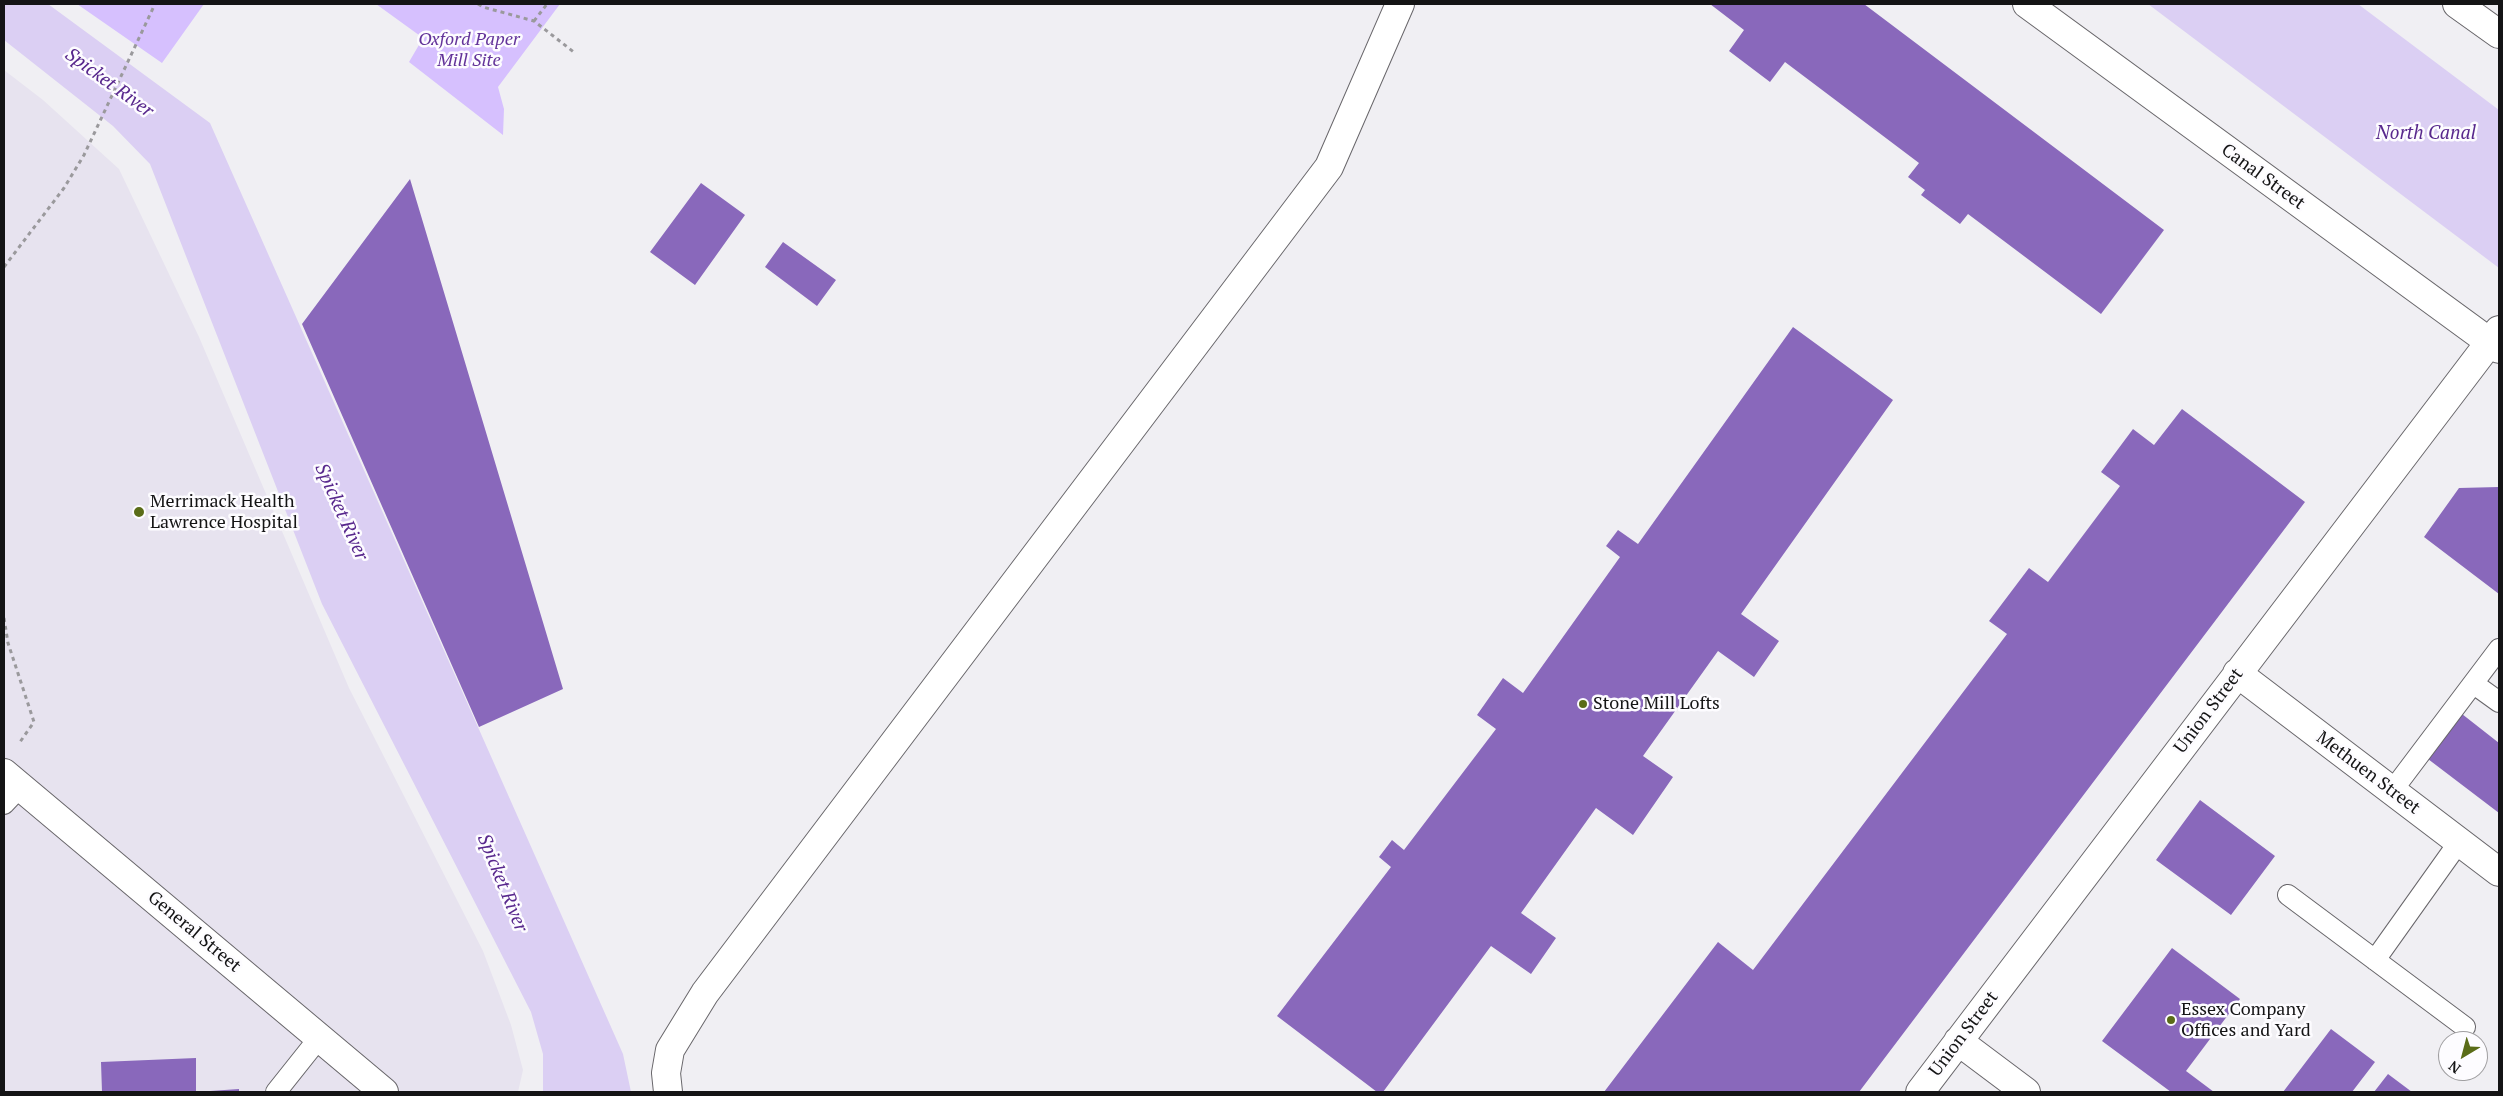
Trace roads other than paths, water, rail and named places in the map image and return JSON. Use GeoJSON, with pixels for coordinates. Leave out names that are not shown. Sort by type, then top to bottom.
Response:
{"type":"FeatureCollection","features":[{"type":"Feature","properties":{"kind":"main road"},"geometry":{"type":"LineString","coordinates":[[668,1092],[666,1073],[670,1050],[705,993],[1329,168],[1400,4]]}},
{"type":"Feature","properties":{"kind":"main road","name":"Canal Street"},"geometry":{"type":"LineString","coordinates":[[2027,4],[2496,340]]}},
{"type":"Feature","properties":{"kind":"main road"},"geometry":{"type":"LineString","coordinates":[[2457,4],[2499,34]]}},
{"type":"Feature","properties":{"kind":"main road","name":"Union Street"},"geometry":{"type":"LineString","coordinates":[[1920,1092],[2237,674],[2496,340]]}},
{"type":"Feature","properties":{"kind":"main road","name":"Methuen Street"},"geometry":{"type":"LineString","coordinates":[[2237,674],[2499,872]]}},
{"type":"Feature","properties":{"kind":"main road","name":"General Street"},"geometry":{"type":"LineString","coordinates":[[9,788],[384,1092]]}},
{"type":"Feature","properties":{"kind":"main road"},"geometry":{"type":"LineString","coordinates":[[1958,1041],[2026,1092]]}},
{"type":"Feature","properties":{"kind":"lane"},"geometry":{"type":"LineString","coordinates":[[2392,791],[2499,649]]}},
{"type":"Feature","properties":{"kind":"lane"},"geometry":{"type":"LineString","coordinates":[[2474,684],[2499,702]]}},
{"type":"Feature","properties":{"kind":"lane"},"geometry":{"type":"LineString","coordinates":[[2376,960],[2459,842]]}},
{"type":"Feature","properties":{"kind":"lane"},"geometry":{"type":"LineString","coordinates":[[2288,895],[2464,1027]]}},
{"type":"Feature","properties":{"kind":"lane"},"geometry":{"type":"LineString","coordinates":[[276,1092],[319,1038]]}},
{"type":"Feature","properties":{"kind":"water","name":"Spicket River"},"geometry":{"type":"Polygon","coordinates":[[[4,4],[48,4],[210,123],[623,1054],[631,1092],[543,1092],[543,1054],[531,1012],[322,604],[150,164],[113,126],[4,40],[4,4]]]}},
{"type":"Feature","properties":{"kind":"water","name":"North Canal"},"geometry":{"type":"Polygon","coordinates":[[[2148,4],[2358,4],[2499,110],[2499,268],[2148,4]]]}},
{"type":"Feature","properties":{"kind":"place","name":"Merrimack Health Lawrence Hospital"},"geometry":{"type":"Point","coordinates":[139,512]}},
{"type":"Feature","properties":{"kind":"place","name":"Stone Mill Lofts"},"geometry":{"type":"Point","coordinates":[1583,704]}},
{"type":"Feature","properties":{"kind":"place","name":"Essex Company Offices and Yard"},"geometry":{"type":"Point","coordinates":[2171,1020]}},
{"type":"Feature","properties":{"kind":"park label","name":"Oxford Paper Mill Site"},"geometry":{"type":"Point","coordinates":[469,50]}}]}
